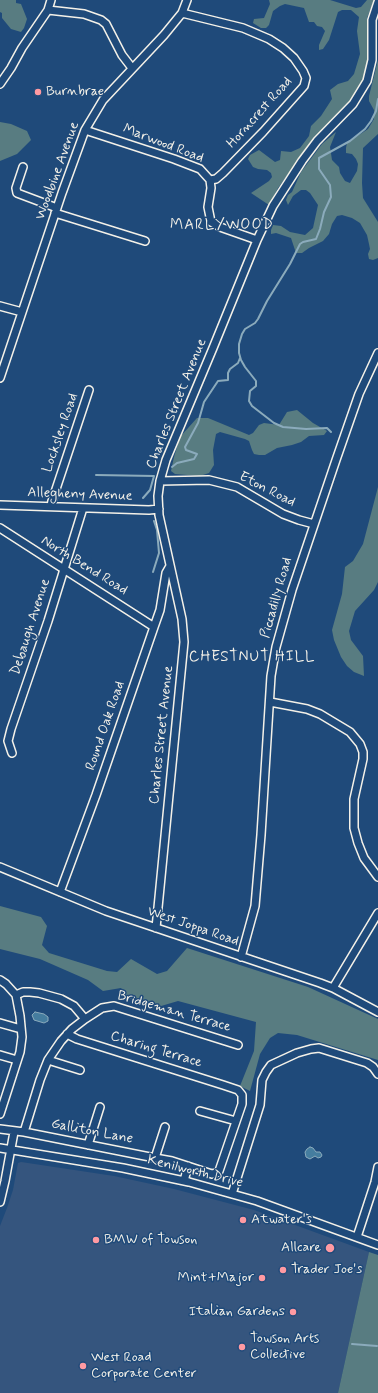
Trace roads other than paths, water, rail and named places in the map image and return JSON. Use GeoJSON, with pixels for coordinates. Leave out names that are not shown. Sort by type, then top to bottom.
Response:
{"type":"FeatureCollection","features":[{"type":"Feature","properties":{"kind":"street"},"geometry":{"type":"LineString","coordinates":[[0,84],[48,10],[51,0]]}},
{"type":"Feature","properties":{"kind":"street","name":"Woodbine Avenue"},"geometry":{"type":"LineString","coordinates":[[0,378],[56,210],[85,130],[103,100],[164,35],[182,13],[187,0]]}},
{"type":"Feature","properties":{"kind":"street","name":"Charles Street Avenue"},"geometry":{"type":"LineString","coordinates":[[156,928],[184,651],[182,619],[159,510],[160,481],[166,460],[257,240],[273,206],[302,160],[317,141],[353,104],[363,88],[371,68],[373,52],[372,20],[378,2]]}},
{"type":"Feature","properties":{"kind":"street"},"geometry":{"type":"LineString","coordinates":[[48,10],[84,14],[101,20],[106,24],[122,55],[132,68]]}},
{"type":"Feature","properties":{"kind":"street","name":"Horncrest Road"},"geometry":{"type":"LineString","coordinates":[[182,13],[243,28],[269,38],[294,58],[306,78],[304,86],[263,132],[223,173],[210,180]]}},
{"type":"Feature","properties":{"kind":"street","name":"Marwood Road"},"geometry":{"type":"LineString","coordinates":[[85,130],[197,167],[204,172],[210,180],[211,188],[208,207],[211,222],[225,229],[257,240]]}},
{"type":"Feature","properties":{"kind":"street"},"geometry":{"type":"LineString","coordinates":[[23,167],[16,188],[17,193],[56,210],[145,241]]}},
{"type":"Feature","properties":{"kind":"street"},"geometry":{"type":"LineString","coordinates":[[0,306],[22,312]]}},
{"type":"Feature","properties":{"kind":"street","name":"Piccadilly Road"},"geometry":{"type":"LineString","coordinates":[[241,957],[255,906],[272,676],[282,623],[303,554],[359,394],[378,353]]}},
{"type":"Feature","properties":{"kind":"street","name":"Locksley Road"},"geometry":{"type":"LineString","coordinates":[[51,506],[89,390]]}},
{"type":"Feature","properties":{"kind":"street","name":"Eton Road"},"geometry":{"type":"LineString","coordinates":[[160,481],[209,480],[237,486],[283,514],[314,524]]}},
{"type":"Feature","properties":{"kind":"street","name":"Allegheny Avenue"},"geometry":{"type":"LineString","coordinates":[[0,505],[159,510]]}},
{"type":"Feature","properties":{"kind":"street","name":"Debaugh Avenue"},"geometry":{"type":"LineString","coordinates":[[12,754],[8,741],[11,729],[83,508]]}},
{"type":"Feature","properties":{"kind":"street","name":"North Bend Road"},"geometry":{"type":"LineString","coordinates":[[0,528],[154,626]]}},
{"type":"Feature","properties":{"kind":"street","name":"Round Oak Road"},"geometry":{"type":"LineString","coordinates":[[60,892],[96,795],[154,626],[163,596],[166,573],[170,566]]}},
{"type":"Feature","properties":{"kind":"street"},"geometry":{"type":"LineString","coordinates":[[270,702],[307,709],[320,714],[350,732],[360,744],[363,752],[363,759],[354,799],[354,828],[364,858],[378,877]]}},
{"type":"Feature","properties":{"kind":"street","name":"West Joppa Road"},"geometry":{"type":"LineString","coordinates":[[0,866],[106,910],[333,988],[378,1012]]}},
{"type":"Feature","properties":{"kind":"street"},"geometry":{"type":"LineString","coordinates":[[333,988],[378,913]]}},
{"type":"Feature","properties":{"kind":"street"},"geometry":{"type":"LineString","coordinates":[[0,980],[16,995],[21,1029],[21,1045],[0,1114]]}},
{"type":"Feature","properties":{"kind":"street"},"geometry":{"type":"LineString","coordinates":[[16,995],[23,992],[30,992],[61,999],[74,1006],[85,1018]]}},
{"type":"Feature","properties":{"kind":"street","name":"Bridgeman Terrace"},"geometry":{"type":"LineString","coordinates":[[24,1132],[40,1080],[54,1049],[67,1034],[85,1018],[102,1008],[114,1006],[238,1045]]}},
{"type":"Feature","properties":{"kind":"street"},"geometry":{"type":"LineString","coordinates":[[0,1023],[21,1029]]}},
{"type":"Feature","properties":{"kind":"street","name":"Charing Terrace"},"geometry":{"type":"LineString","coordinates":[[67,1034],[77,1039],[238,1090],[242,1095],[243,1100],[236,1121]]}},
{"type":"Feature","properties":{"kind":"street"},"geometry":{"type":"LineString","coordinates":[[232,1194],[260,1105],[262,1080],[271,1065],[310,1049],[319,1048],[367,1063],[373,1067],[378,1074]]}},
{"type":"Feature","properties":{"kind":"street"},"geometry":{"type":"LineString","coordinates":[[0,1055],[17,1060]]}},
{"type":"Feature","properties":{"kind":"street"},"geometry":{"type":"LineString","coordinates":[[48,1060],[80,1070]]}},
{"type":"Feature","properties":{"kind":"street"},"geometry":{"type":"LineString","coordinates":[[88,1145],[100,1106]]}},
{"type":"Feature","properties":{"kind":"street"},"geometry":{"type":"LineString","coordinates":[[200,1111],[236,1121]]}},
{"type":"Feature","properties":{"kind":"street","name":"Galliton Lane"},"geometry":{"type":"LineString","coordinates":[[0,1129],[14,1132],[24,1132],[156,1158],[212,1174],[219,1171],[236,1121]]}},
{"type":"Feature","properties":{"kind":"street"},"geometry":{"type":"LineString","coordinates":[[156,1158],[165,1127]]}},
{"type":"Feature","properties":{"kind":"street"},"geometry":{"type":"LineString","coordinates":[[0,1202],[6,1181],[14,1132]]}},
{"type":"Feature","properties":{"kind":"street","name":"Kenilworth Drive"},"geometry":{"type":"LineString","coordinates":[[0,1148],[123,1168],[184,1181],[286,1211],[378,1245]]}},
{"type":"Feature","properties":{"kind":"street"},"geometry":{"type":"LineString","coordinates":[[184,1181],[188,1166]]}},
{"type":"Feature","properties":{"kind":"street"},"geometry":{"type":"LineString","coordinates":[[356,1236],[375,1182],[378,1167]]}},
{"type":"Feature","properties":{"kind":"waterway"},"geometry":{"type":"LineString","coordinates":[[331,432],[327,428],[306,429],[283,427],[274,423],[252,406],[249,401],[250,391],[256,386],[256,381],[241,360],[239,344],[245,329],[255,323],[258,319],[300,244],[316,239],[324,212],[331,197],[330,185],[319,169],[319,158],[350,141],[365,129],[376,111],[378,99]]}},
{"type":"Feature","properties":{"kind":"waterway"},"geometry":{"type":"LineString","coordinates":[[172,467],[177,463],[194,459],[197,454],[186,450],[185,447],[198,423],[204,402],[218,381],[228,380],[228,373],[230,369],[238,363],[240,358]]}},
{"type":"Feature","properties":{"kind":"waterway"},"geometry":{"type":"LineString","coordinates":[[96,475],[154,476],[150,490],[143,498]]}},
{"type":"Feature","properties":{"kind":"waterway"},"geometry":{"type":"LineString","coordinates":[[153,572],[159,553],[157,530],[154,521]]}},
{"type":"Feature","properties":{"kind":"waterway"},"geometry":{"type":"LineString","coordinates":[[352,1344],[377,1346]]}},
{"type":"Feature","properties":{"kind":"place","name":"Burnbrae"},"geometry":{"type":"Point","coordinates":[38,92]}},
{"type":"Feature","properties":{"kind":"place","name":"Atwater's"},"geometry":{"type":"Point","coordinates":[243,1220]}},
{"type":"Feature","properties":{"kind":"place","name":"BMW of Towson"},"geometry":{"type":"Point","coordinates":[96,1240]}},
{"type":"Feature","properties":{"kind":"place","name":"Allcare"},"geometry":{"type":"Point","coordinates":[330,1248]}},
{"type":"Feature","properties":{"kind":"place","name":"Trader Joe's"},"geometry":{"type":"Point","coordinates":[283,1270]}},
{"type":"Feature","properties":{"kind":"place","name":"Mint+Major"},"geometry":{"type":"Point","coordinates":[262,1278]}},
{"type":"Feature","properties":{"kind":"place","name":"Italian Gardens"},"geometry":{"type":"Point","coordinates":[293,1312]}},
{"type":"Feature","properties":{"kind":"place","name":"Towson Arts Collective"},"geometry":{"type":"Point","coordinates":[242,1347]}},
{"type":"Feature","properties":{"kind":"place","name":"West Road Corporate Center"},"geometry":{"type":"Point","coordinates":[83,1366]}},
{"type":"Feature","properties":{"kind":"district","name":"MARLYWOOD"},"geometry":{"type":"Point","coordinates":[222,226]}},
{"type":"Feature","properties":{"kind":"district","name":"CHESTNUT HILL"},"geometry":{"type":"Point","coordinates":[252,658]}}]}
